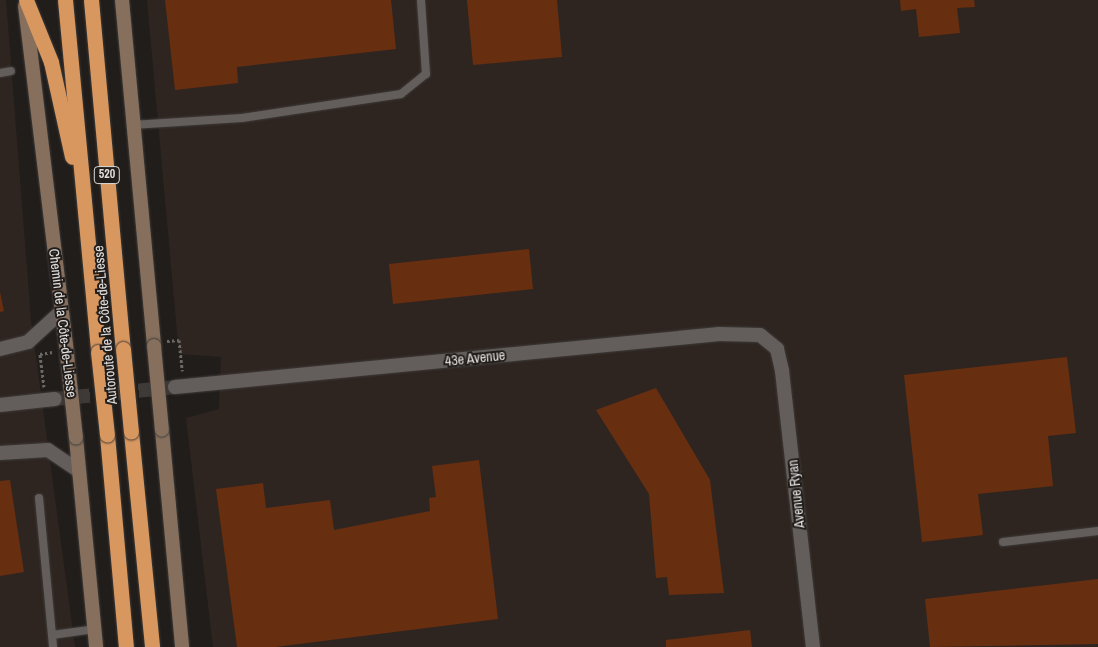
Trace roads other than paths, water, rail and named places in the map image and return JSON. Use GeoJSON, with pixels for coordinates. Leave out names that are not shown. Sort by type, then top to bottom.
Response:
{"type":"FeatureCollection","features":[{"type":"Feature","properties":{"kind":"highway"},"geometry":{"type":"LineString","coordinates":[[26,0],[51,62],[85,219]]}},
{"type":"Feature","properties":{"kind":"highway","name":"Autoroute de la Côte-de-Liesse"},"geometry":{"type":"LineString","coordinates":[[65,0],[126,647]]}},
{"type":"Feature","properties":{"kind":"highway","name":"Autoroute de la Côte-de-Liesse"},"geometry":{"type":"LineString","coordinates":[[91,0],[152,647]]}},
{"type":"Feature","properties":{"kind":"main road","name":"Chemin de la Côte-de-Liesse"},"geometry":{"type":"LineString","coordinates":[[26,0],[76,438],[96,647]]}},
{"type":"Feature","properties":{"kind":"main road"},"geometry":{"type":"LineString","coordinates":[[122,0],[132,125],[182,647]]}},
{"type":"Feature","properties":{"kind":"street"},"geometry":{"type":"LineString","coordinates":[[0,349],[28,342],[62,311]]}},
{"type":"Feature","properties":{"kind":"street","name":"43e Avenue"},"geometry":{"type":"LineString","coordinates":[[175,387],[728,333],[760,335],[772,343]]}},
{"type":"Feature","properties":{"kind":"street","name":"Avenue Ryan"},"geometry":{"type":"LineString","coordinates":[[772,343],[782,371],[813,647]]}},
{"type":"Feature","properties":{"kind":"street"},"geometry":{"type":"LineString","coordinates":[[0,405],[55,399]]}},
{"type":"Feature","properties":{"kind":"street"},"geometry":{"type":"LineString","coordinates":[[0,453],[48,450],[79,470]]}},
{"type":"Feature","properties":{"kind":"lane"},"geometry":{"type":"LineString","coordinates":[[132,125],[242,118],[401,94],[426,74],[421,0]]}},
{"type":"Feature","properties":{"kind":"lane"},"geometry":{"type":"LineString","coordinates":[[0,73],[11,71]]}},
{"type":"Feature","properties":{"kind":"lane"},"geometry":{"type":"LineString","coordinates":[[39,498],[53,647]]}},
{"type":"Feature","properties":{"kind":"lane"},"geometry":{"type":"LineString","coordinates":[[1003,542],[1098,531]]}},
{"type":"Feature","properties":{"kind":"lane"},"geometry":{"type":"LineString","coordinates":[[52,635],[95,630]]}},
{"type":"Feature","properties":{"kind":"tunnel"},"geometry":{"type":"LineString","coordinates":[[55,399],[175,387]]}}]}
